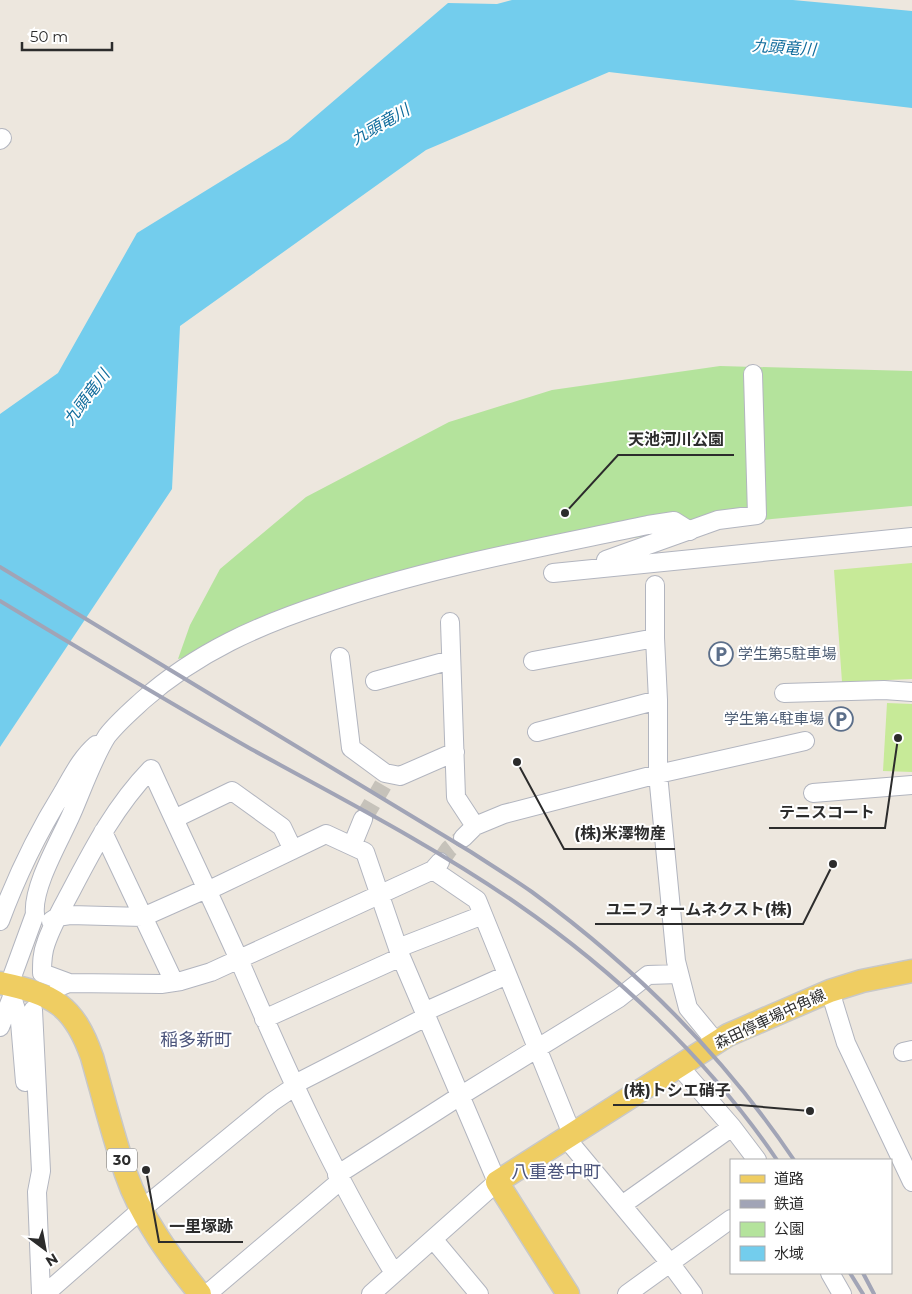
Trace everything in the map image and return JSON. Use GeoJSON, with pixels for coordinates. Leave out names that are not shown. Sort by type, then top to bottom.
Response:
{"type":"FeatureCollection","features":[{"type":"Feature","properties":{"kind":"main road","name":"森田停車場中角線"},"geometry":{"type":"LineString","coordinates":[[497,1182],[728,1035],[830,991],[862,980],[912,971]]}},
{"type":"Feature","properties":{"kind":"main road","name":"30"},"geometry":{"type":"LineString","coordinates":[[9,983],[50,998],[69,1014],[79,1026],[92,1057],[126,1175],[142,1209],[164,1246],[200,1294]]}},
{"type":"Feature","properties":{"kind":"main road"},"geometry":{"type":"LineString","coordinates":[[497,1182],[568,1294]]}},
{"type":"Feature","properties":{"kind":"street"},"geometry":{"type":"LineString","coordinates":[[576,570],[718,520],[757,515],[753,374]]}},
{"type":"Feature","properties":{"kind":"street"},"geometry":{"type":"LineString","coordinates":[[0,921],[14,882],[44,823],[85,755],[108,736],[131,711],[159,686],[226,642],[293,614],[369,588],[458,564],[674,521],[690,531]]}},
{"type":"Feature","properties":{"kind":"street"},"geometry":{"type":"LineString","coordinates":[[553,573],[912,537]]}},
{"type":"Feature","properties":{"kind":"street"},"geometry":{"type":"LineString","coordinates":[[655,585],[658,774],[676,961],[688,1008],[716,1042]]}},
{"type":"Feature","properties":{"kind":"street"},"geometry":{"type":"LineString","coordinates":[[450,622],[456,797],[469,832],[504,814],[658,774],[805,741]]}},
{"type":"Feature","properties":{"kind":"street"},"geometry":{"type":"LineString","coordinates":[[533,661],[656,638]]}},
{"type":"Feature","properties":{"kind":"street"},"geometry":{"type":"LineString","coordinates":[[340,657],[351,748],[385,773],[387,779],[400,776],[455,752]]}},
{"type":"Feature","properties":{"kind":"street"},"geometry":{"type":"LineString","coordinates":[[375,682],[451,660]]}},
{"type":"Feature","properties":{"kind":"street"},"geometry":{"type":"LineString","coordinates":[[784,694],[884,690],[912,692]]}},
{"type":"Feature","properties":{"kind":"street"},"geometry":{"type":"LineString","coordinates":[[537,732],[658,700]]}},
{"type":"Feature","properties":{"kind":"street"},"geometry":{"type":"LineString","coordinates":[[0,1027],[9,983],[35,914],[34,906],[44,872],[108,736]]}},
{"type":"Feature","properties":{"kind":"street"},"geometry":{"type":"LineString","coordinates":[[394,1273],[367,1230],[339,1178],[294,1086],[239,961],[151,769],[119,806],[57,917],[46,943],[42,958],[42,973],[62,985],[161,984],[211,972],[239,961],[436,866],[476,900],[538,1049],[569,1136],[693,1294]]}},
{"type":"Feature","properties":{"kind":"street"},"geometry":{"type":"LineString","coordinates":[[814,793],[912,785]]}},
{"type":"Feature","properties":{"kind":"street"},"geometry":{"type":"LineString","coordinates":[[174,819],[232,791],[282,826],[293,850]]}},
{"type":"Feature","properties":{"kind":"street"},"geometry":{"type":"LineString","coordinates":[[352,846],[363,819]]}},
{"type":"Feature","properties":{"kind":"street"},"geometry":{"type":"LineString","coordinates":[[103,832],[174,982]]}},
{"type":"Feature","properties":{"kind":"street"},"geometry":{"type":"LineString","coordinates":[[41,1294],[37,1192],[32,1173],[20,1022],[9,983],[50,922],[57,917],[70,915],[143,918],[326,834],[365,852],[399,952],[497,1182],[371,1294]]}},
{"type":"Feature","properties":{"kind":"street"},"geometry":{"type":"LineString","coordinates":[[264,1019],[399,952],[483,915]]}},
{"type":"Feature","properties":{"kind":"street"},"geometry":{"type":"LineString","coordinates":[[207,1294],[339,1178],[460,1096],[619,998],[648,975],[680,974]]}},
{"type":"Feature","properties":{"kind":"street"},"geometry":{"type":"LineString","coordinates":[[46,1294],[142,1209],[294,1086],[425,1015],[507,975]]}},
{"type":"Feature","properties":{"kind":"street"},"geometry":{"type":"LineString","coordinates":[[830,991],[846,1043],[912,1182]]}},
{"type":"Feature","properties":{"kind":"street"},"geometry":{"type":"LineString","coordinates":[[33,1010],[41,1171],[37,1192]]}},
{"type":"Feature","properties":{"kind":"street"},"geometry":{"type":"LineString","coordinates":[[679,1066],[732,1127],[756,1159]]}},
{"type":"Feature","properties":{"kind":"street"},"geometry":{"type":"LineString","coordinates":[[622,1205],[732,1127]]}},
{"type":"Feature","properties":{"kind":"street"},"geometry":{"type":"LineString","coordinates":[[627,1294],[730,1220]]}},
{"type":"Feature","properties":{"kind":"street"},"geometry":{"type":"LineString","coordinates":[[433,1240],[479,1294]]}},
{"type":"Feature","properties":{"kind":"street"},"geometry":{"type":"LineString","coordinates":[[831,1274],[842,1294]]}},
{"type":"Feature","properties":{"kind":"green space"},"geometry":{"type":"Polygon","coordinates":[[[720,366],[912,371],[912,506],[772,519],[524,553],[364,595],[178,659],[190,625],[220,569],[306,497],[449,422],[552,390],[720,366]]]}},
{"type":"Feature","properties":{"kind":"green space"},"geometry":{"type":"Polygon","coordinates":[[[912,563],[912,679],[842,682],[834,570],[912,563]]]}},
{"type":"Feature","properties":{"kind":"green space"},"geometry":{"type":"Polygon","coordinates":[[[887,703],[912,704],[912,772],[883,771],[887,703]]]}},
{"type":"Feature","properties":{"kind":"water","name":"九頭竜川"},"geometry":{"type":"Polygon","coordinates":[[[512,0],[793,0],[912,11],[912,108],[609,72],[426,150],[180,326],[172,489],[0,747],[0,414],[58,373],[137,233],[288,140],[448,3],[497,4],[512,0]]]}},
{"type":"Feature","properties":{"kind":"tunnel"},"geometry":{"type":"LineString","coordinates":[[363,819],[383,785]]}},
{"type":"Feature","properties":{"kind":"tunnel"},"geometry":{"type":"LineString","coordinates":[[440,862],[449,849],[463,838]]}},
{"type":"Feature","properties":{"kind":"railway"},"geometry":{"type":"LineString","coordinates":[[0,567],[471,852],[532,892],[606,950],[675,1015],[738,1085],[793,1159]]}},
{"type":"Feature","properties":{"kind":"railway"},"geometry":{"type":"LineString","coordinates":[[0,601],[219,731],[452,861],[516,903],[589,958],[659,1020],[722,1087],[776,1159]]}},
{"type":"Feature","properties":{"kind":"railway"},"geometry":{"type":"LineString","coordinates":[[851,1274],[863,1294]]}},
{"type":"Feature","properties":{"kind":"railway"},"geometry":{"type":"LineString","coordinates":[[864,1274],[874,1294]]}},
{"type":"Feature","properties":{"kind":"place","name":"天池河川公園"},"geometry":{"type":"Point","coordinates":[565,513]}},
{"type":"Feature","properties":{"kind":"place","name":"学生第5駐車場"},"geometry":{"type":"Point","coordinates":[721,654]}},
{"type":"Feature","properties":{"kind":"place","name":"学生第4駐車場"},"geometry":{"type":"Point","coordinates":[841,719]}},
{"type":"Feature","properties":{"kind":"place","name":"テニスコート"},"geometry":{"type":"Point","coordinates":[898,738]}},
{"type":"Feature","properties":{"kind":"place","name":"(株)米澤物産"},"geometry":{"type":"Point","coordinates":[517,762]}},
{"type":"Feature","properties":{"kind":"place","name":"ユニフォームネクスト(株)"},"geometry":{"type":"Point","coordinates":[833,864]}},
{"type":"Feature","properties":{"kind":"place","name":"(株)トシエ硝子"},"geometry":{"type":"Point","coordinates":[810,1111]}},
{"type":"Feature","properties":{"kind":"place","name":"一里塚跡"},"geometry":{"type":"Point","coordinates":[146,1170]}},
{"type":"Feature","properties":{"kind":"district","name":"稲多新町"},"geometry":{"type":"Point","coordinates":[196,1040]}},
{"type":"Feature","properties":{"kind":"district","name":"八重巻中町"},"geometry":{"type":"Point","coordinates":[556,1172]}}]}
